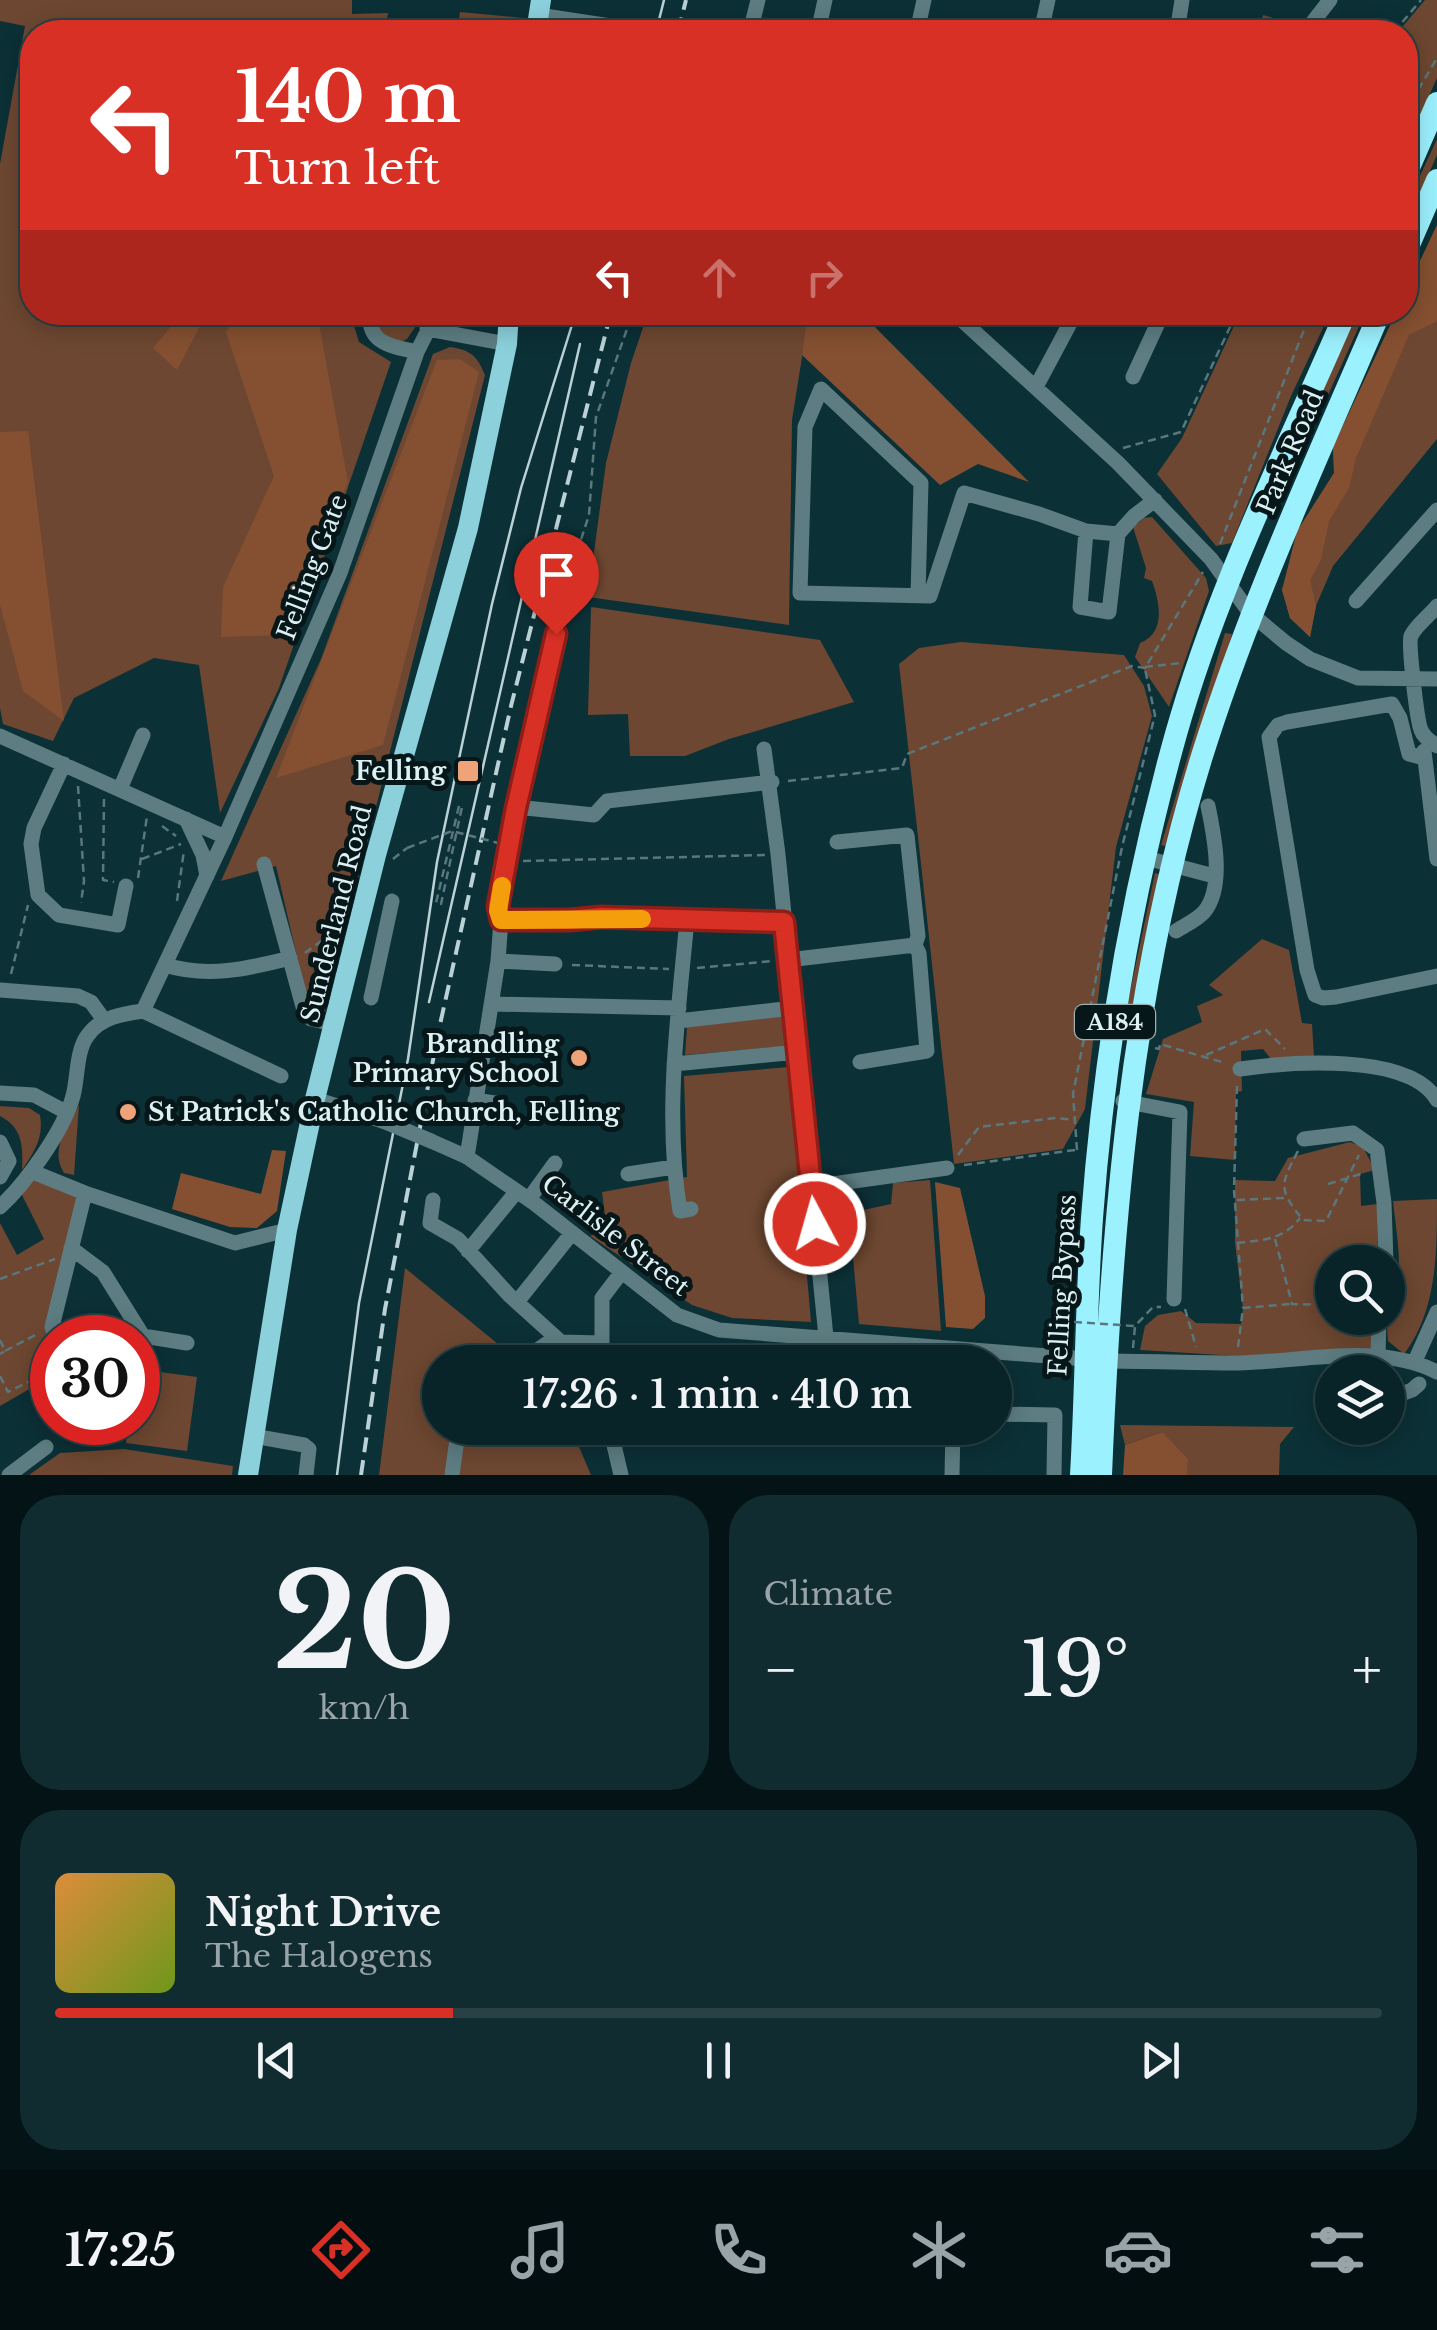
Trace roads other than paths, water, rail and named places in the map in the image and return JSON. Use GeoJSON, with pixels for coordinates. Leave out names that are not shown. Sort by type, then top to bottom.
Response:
{"type":"FeatureCollection","features":[{"type":"Feature","properties":{"kind":"highway"},"geometry":{"type":"LineString","coordinates":[[1418,146],[1437,103]]}},
{"type":"Feature","properties":{"kind":"highway"},"geometry":{"type":"LineString","coordinates":[[1418,224],[1437,180]]}},
{"type":"Feature","properties":{"kind":"highway","name":"Park Road"},"geometry":{"type":"LineString","coordinates":[[1228,582],[1340,325]]}},
{"type":"Feature","properties":{"kind":"highway","name":"Park Road"},"geometry":{"type":"LineString","coordinates":[[1250,613],[1374,325]]}},
{"type":"Feature","properties":{"kind":"highway","name":"Felling Bypass"},"geometry":{"type":"LineString","coordinates":[[1100,1475],[1092,1221],[1108,1055],[1146,858],[1178,729],[1228,582]]}},
{"type":"Feature","properties":{"kind":"highway","name":"Felling Bypass"},"geometry":{"type":"LineString","coordinates":[[1081,1475],[1138,1046],[1174,865],[1201,759],[1250,613]]}},
{"type":"Feature","properties":{"kind":"main road","name":"Sunderland Road"},"geometry":{"type":"LineString","coordinates":[[248,1475],[287,1230],[315,1098],[381,836],[468,528],[508,325]]}},
{"type":"Feature","properties":{"kind":"street"},"geometry":{"type":"LineString","coordinates":[[1314,20],[1330,0]]}},
{"type":"Feature","properties":{"kind":"street"},"geometry":{"type":"LineString","coordinates":[[538,16],[566,20]]}},
{"type":"Feature","properties":{"kind":"street"},"geometry":{"type":"LineString","coordinates":[[368,325],[374,337],[384,344],[416,352]]}},
{"type":"Feature","properties":{"kind":"street","name":"Felling Gate"},"geometry":{"type":"LineString","coordinates":[[144,1012],[340,574],[416,352],[429,325]]}},
{"type":"Feature","properties":{"kind":"street"},"geometry":{"type":"LineString","coordinates":[[968,325],[1155,500],[1211,559],[1250,613],[1310,660],[1358,678],[1437,679]]}},
{"type":"Feature","properties":{"kind":"street"},"geometry":{"type":"LineString","coordinates":[[1036,387],[1069,325]]}},
{"type":"Feature","properties":{"kind":"street"},"geometry":{"type":"LineString","coordinates":[[1133,377],[1157,325]]}},
{"type":"Feature","properties":{"kind":"street"},"geometry":{"type":"LineString","coordinates":[[427,329],[507,344]]}},
{"type":"Feature","properties":{"kind":"street"},"geometry":{"type":"LineString","coordinates":[[918,595],[921,483],[821,389],[806,427],[800,593],[930,596],[964,493],[1086,531],[1118,534]]}},
{"type":"Feature","properties":{"kind":"street"},"geometry":{"type":"LineString","coordinates":[[1086,531],[1080,607],[1109,612],[1118,534],[1155,500]]}},
{"type":"Feature","properties":{"kind":"street"},"geometry":{"type":"LineString","coordinates":[[1356,601],[1437,510]]}},
{"type":"Feature","properties":{"kind":"street"},"geometry":{"type":"LineString","coordinates":[[467,1157],[498,962],[498,906],[568,580]]}},
{"type":"Feature","properties":{"kind":"street"},"geometry":{"type":"LineString","coordinates":[[1437,606],[1411,636],[1410,660],[1416,680],[1419,726],[1431,742],[1424,758],[1437,859]]}},
{"type":"Feature","properties":{"kind":"street"},"geometry":{"type":"LineString","coordinates":[[1424,758],[1409,754],[1400,718],[1392,704],[1287,722],[1278,726],[1270,738],[1304,951],[1315,995],[1336,996],[1437,976]]}},
{"type":"Feature","properties":{"kind":"street"},"geometry":{"type":"LineString","coordinates":[[109,789],[143,735]]}},
{"type":"Feature","properties":{"kind":"street"},"geometry":{"type":"LineString","coordinates":[[0,736],[109,789],[225,837]]}},
{"type":"Feature","properties":{"kind":"street"},"geometry":{"type":"LineString","coordinates":[[764,749],[826,1337]]}},
{"type":"Feature","properties":{"kind":"street"},"geometry":{"type":"LineString","coordinates":[[64,764],[34,828],[31,844],[38,894],[59,914],[118,925],[126,886]]}},
{"type":"Feature","properties":{"kind":"street"},"geometry":{"type":"LineString","coordinates":[[516,808],[594,816],[606,800],[770,782]]}},
{"type":"Feature","properties":{"kind":"street"},"geometry":{"type":"LineString","coordinates":[[1176,931],[1208,906],[1216,847],[1208,806]]}},
{"type":"Feature","properties":{"kind":"street"},"geometry":{"type":"LineString","coordinates":[[186,820],[203,856],[206,876]]}},
{"type":"Feature","properties":{"kind":"street"},"geometry":{"type":"LineString","coordinates":[[837,842],[907,835],[918,936],[914,945],[921,971],[928,1052],[860,1062]]}},
{"type":"Feature","properties":{"kind":"street"},"geometry":{"type":"LineString","coordinates":[[12,841],[31,844]]}},
{"type":"Feature","properties":{"kind":"street"},"geometry":{"type":"LineString","coordinates":[[1146,858],[1214,876]]}},
{"type":"Feature","properties":{"kind":"street"},"geometry":{"type":"LineString","coordinates":[[264,864],[296,956],[306,1014],[311,1020],[334,1024]]}},
{"type":"Feature","properties":{"kind":"street"},"geometry":{"type":"LineString","coordinates":[[371,998],[392,901]]}},
{"type":"Feature","properties":{"kind":"street"},"geometry":{"type":"LineString","coordinates":[[501,920],[601,917],[784,922]]}},
{"type":"Feature","properties":{"kind":"street"},"geometry":{"type":"LineString","coordinates":[[687,920],[674,1064],[674,1167],[680,1211],[691,1209]]}},
{"type":"Feature","properties":{"kind":"street"},"geometry":{"type":"LineString","coordinates":[[788,960],[914,945]]}},
{"type":"Feature","properties":{"kind":"street"},"geometry":{"type":"LineString","coordinates":[[352,954],[379,962]]}},
{"type":"Feature","properties":{"kind":"street"},"geometry":{"type":"LineString","coordinates":[[166,965],[191,973],[247,969],[296,956]]}},
{"type":"Feature","properties":{"kind":"street"},"geometry":{"type":"LineString","coordinates":[[498,962],[555,964]]}},
{"type":"Feature","properties":{"kind":"street"},"geometry":{"type":"LineString","coordinates":[[4,990],[78,996],[91,1002],[104,1020]]}},
{"type":"Feature","properties":{"kind":"street"},"geometry":{"type":"LineString","coordinates":[[492,1004],[678,1014],[793,1008]]}},
{"type":"Feature","properties":{"kind":"street"},"geometry":{"type":"LineString","coordinates":[[0,1207],[33,1172],[66,1112],[78,1078],[82,1045],[104,1020],[144,1012],[281,1076]]}},
{"type":"Feature","properties":{"kind":"street"},"geometry":{"type":"LineString","coordinates":[[674,1064],[797,1052]]}},
{"type":"Feature","properties":{"kind":"street"},"geometry":{"type":"LineString","coordinates":[[1240,1069],[1366,1064],[1431,1089],[1437,1100]]}},
{"type":"Feature","properties":{"kind":"street"},"geometry":{"type":"LineString","coordinates":[[0,1093],[34,1095],[66,1112]]}},
{"type":"Feature","properties":{"kind":"street","name":"Carlisle Street"},"geometry":{"type":"LineString","coordinates":[[315,1098],[383,1120],[467,1157],[523,1195],[677,1316],[718,1330],[887,1345]]}},
{"type":"Feature","properties":{"kind":"street"},"geometry":{"type":"LineString","coordinates":[[1104,1098],[1180,1112],[1174,1303]]}},
{"type":"Feature","properties":{"kind":"street"},"geometry":{"type":"LineString","coordinates":[[476,1100],[501,1104]]}},
{"type":"Feature","properties":{"kind":"street"},"geometry":{"type":"LineString","coordinates":[[1304,1139],[1353,1132],[1377,1150],[1385,1245]]}},
{"type":"Feature","properties":{"kind":"street"},"geometry":{"type":"LineString","coordinates":[[0,1142],[9,1161],[0,1177]]}},
{"type":"Feature","properties":{"kind":"street"},"geometry":{"type":"LineString","coordinates":[[468,1251],[555,1163]]}},
{"type":"Feature","properties":{"kind":"street"},"geometry":{"type":"LineString","coordinates":[[628,1174],[674,1167]]}},
{"type":"Feature","properties":{"kind":"street"},"geometry":{"type":"LineString","coordinates":[[811,1186],[947,1168]]}},
{"type":"Feature","properties":{"kind":"street"},"geometry":{"type":"LineString","coordinates":[[33,1172],[85,1194],[235,1243],[287,1230]]}},
{"type":"Feature","properties":{"kind":"street"},"geometry":{"type":"LineString","coordinates":[[57,1315],[85,1194]]}},
{"type":"Feature","properties":{"kind":"street"},"geometry":{"type":"LineString","coordinates":[[434,1200],[430,1223],[458,1239],[556,1338],[576,1344],[601,1343],[602,1298],[620,1274]]}},
{"type":"Feature","properties":{"kind":"street"},"geometry":{"type":"LineString","coordinates":[[517,1302],[572,1233]]}},
{"type":"Feature","properties":{"kind":"street"},"geometry":{"type":"LineString","coordinates":[[70,1253],[103,1272],[143,1336],[187,1343]]}},
{"type":"Feature","properties":{"kind":"street"},"geometry":{"type":"LineString","coordinates":[[1415,1361],[1437,1312]]}},
{"type":"Feature","properties":{"kind":"street"},"geometry":{"type":"LineString","coordinates":[[546,1345],[556,1338]]}},
{"type":"Feature","properties":{"kind":"street","name":"Carlisle Street"},"geometry":{"type":"LineString","coordinates":[[1012,1356],[1315,1362]]}},
{"type":"Feature","properties":{"kind":"street","name":"Carlisle Street"},"geometry":{"type":"LineString","coordinates":[[1405,1361],[1415,1361],[1437,1372]]}},
{"type":"Feature","properties":{"kind":"street"},"geometry":{"type":"LineString","coordinates":[[1405,1393],[1419,1384]]}},
{"type":"Feature","properties":{"kind":"street"},"geometry":{"type":"LineString","coordinates":[[1012,1414],[1055,1415],[1054,1475]]}},
{"type":"Feature","properties":{"kind":"street"},"geometry":{"type":"LineString","coordinates":[[253,1436],[309,1449],[306,1475]]}},
{"type":"Feature","properties":{"kind":"street"},"geometry":{"type":"LineString","coordinates":[[452,1475],[455,1445]]}},
{"type":"Feature","properties":{"kind":"street"},"geometry":{"type":"LineString","coordinates":[[614,1445],[621,1475]]}},
{"type":"Feature","properties":{"kind":"street"},"geometry":{"type":"LineString","coordinates":[[952,1475],[953,1445]]}},
{"type":"Feature","properties":{"kind":"street"},"geometry":{"type":"LineString","coordinates":[[9,1475],[46,1447]]}},
{"type":"Feature","properties":{"kind":"tram line"},"geometry":{"type":"LineString","coordinates":[[659,20],[664,0]]}},
{"type":"Feature","properties":{"kind":"tram line"},"geometry":{"type":"LineString","coordinates":[[337,1475],[359,1303],[408,1059],[437,862],[521,488],[572,325]]}},
{"type":"Feature","properties":{"kind":"tram line"},"geometry":{"type":"LineString","coordinates":[[429,1002],[580,344]]}},
{"type":"Feature","properties":{"kind":"railway"},"geometry":{"type":"LineString","coordinates":[[681,20],[686,0]]}},
{"type":"Feature","properties":{"kind":"railway"},"geometry":{"type":"LineString","coordinates":[[361,1475],[385,1309],[439,1029],[511,706],[608,325]]}},
{"type":"Feature","properties":{"kind":"place","name":"Felling"},"geometry":{"type":"Point","coordinates":[468,771]}},
{"type":"Feature","properties":{"kind":"place","name":"Brandling Primary School"},"geometry":{"type":"Point","coordinates":[579,1058]}},
{"type":"Feature","properties":{"kind":"place","name":"St Patrick's Catholic Church, Felling"},"geometry":{"type":"Point","coordinates":[128,1112]}}]}
